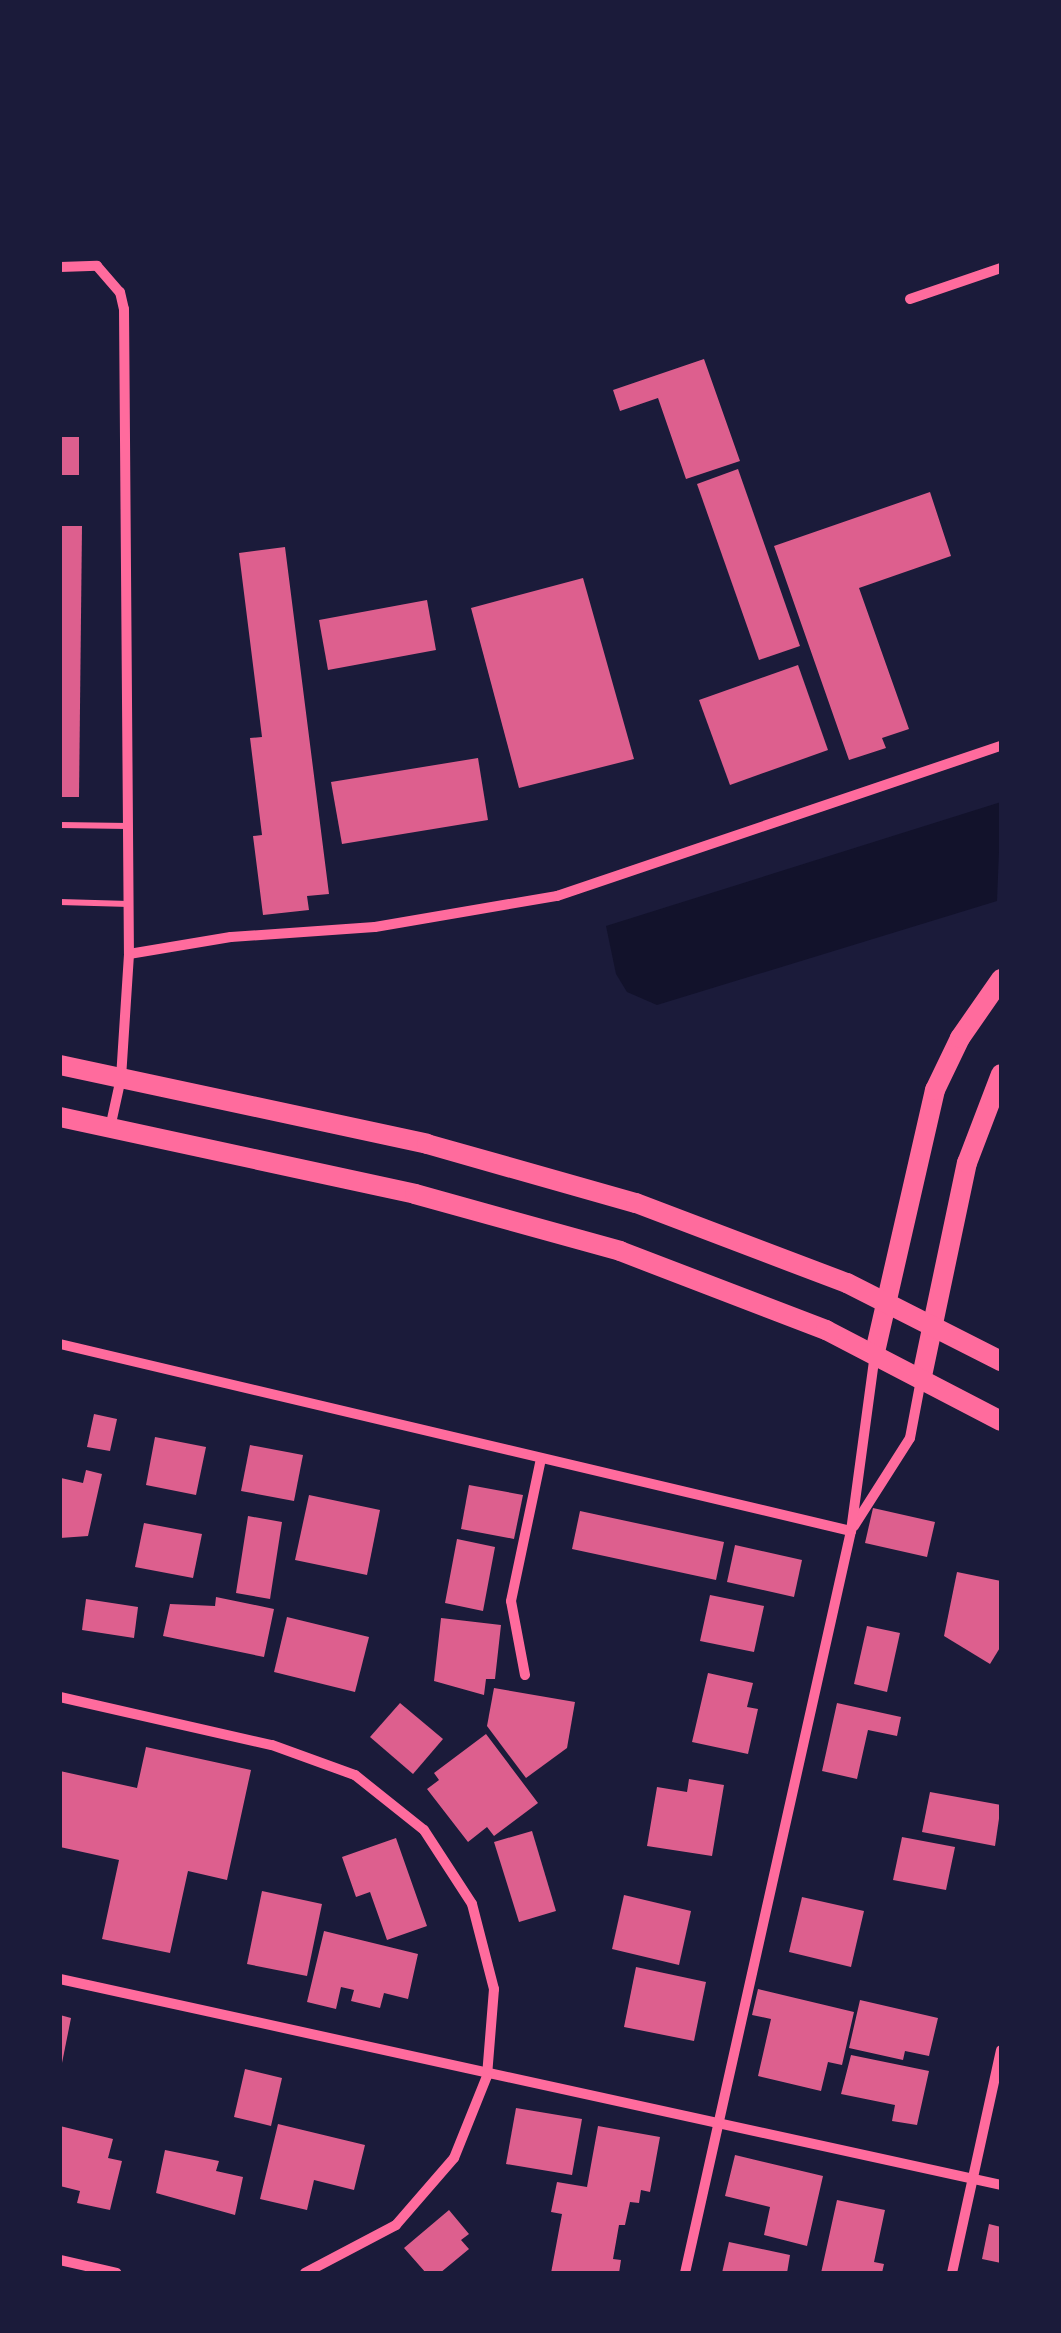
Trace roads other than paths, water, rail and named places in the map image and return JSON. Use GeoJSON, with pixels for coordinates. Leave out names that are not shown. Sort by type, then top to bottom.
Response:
{"type":"FeatureCollection","features":[{"type":"Feature","properties":{"kind":"main road"},"geometry":{"type":"LineString","coordinates":[[875,1352],[936,1090],[960,1038],[1001,979]]}},
{"type":"Feature","properties":{"kind":"main road"},"geometry":{"type":"LineString","coordinates":[[60,1065],[571,1182],[720,1232],[886,1300],[1001,1361]]}},
{"type":"Feature","properties":{"kind":"main road"},"geometry":{"type":"LineString","coordinates":[[922,1376],[968,1163],[1001,1074]]}},
{"type":"Feature","properties":{"kind":"main road"},"geometry":{"type":"LineString","coordinates":[[60,1117],[556,1231],[756,1300],[875,1352],[1001,1421]]}},
{"type":"Feature","properties":{"kind":"street"},"geometry":{"type":"LineString","coordinates":[[60,266],[97,266],[120,292],[124,309],[129,954],[121,1078],[110,1128]]}},
{"type":"Feature","properties":{"kind":"street"},"geometry":{"type":"LineString","coordinates":[[910,299],[1001,268]]}},
{"type":"Feature","properties":{"kind":"street"},"geometry":{"type":"LineString","coordinates":[[129,954],[232,937],[375,927],[557,896],[1001,746]]}},
{"type":"Feature","properties":{"kind":"street"},"geometry":{"type":"LineString","coordinates":[[60,1344],[851,1531]]}},
{"type":"Feature","properties":{"kind":"street"},"geometry":{"type":"LineString","coordinates":[[685,2273],[851,1531],[875,1352]]}},
{"type":"Feature","properties":{"kind":"street"},"geometry":{"type":"LineString","coordinates":[[851,1531],[910,1438],[922,1376]]}},
{"type":"Feature","properties":{"kind":"street"},"geometry":{"type":"LineString","coordinates":[[525,1676],[511,1601],[542,1459]]}},
{"type":"Feature","properties":{"kind":"street"},"geometry":{"type":"LineString","coordinates":[[60,1697],[272,1745],[355,1776],[424,1830],[472,1904],[494,1989],[487,2076],[454,2158],[396,2225],[305,2273]]}},
{"type":"Feature","properties":{"kind":"street"},"geometry":{"type":"LineString","coordinates":[[60,1978],[487,2076],[1001,2184]]}},
{"type":"Feature","properties":{"kind":"street"},"geometry":{"type":"LineString","coordinates":[[952,2273],[1001,2050]]}},
{"type":"Feature","properties":{"kind":"street"},"geometry":{"type":"LineString","coordinates":[[60,2260],[117,2273]]}},
{"type":"Feature","properties":{"kind":"lane"},"geometry":{"type":"LineString","coordinates":[[60,826],[128,826]]}},
{"type":"Feature","properties":{"kind":"lane"},"geometry":{"type":"LineString","coordinates":[[60,902],[128,904]]}}]}
